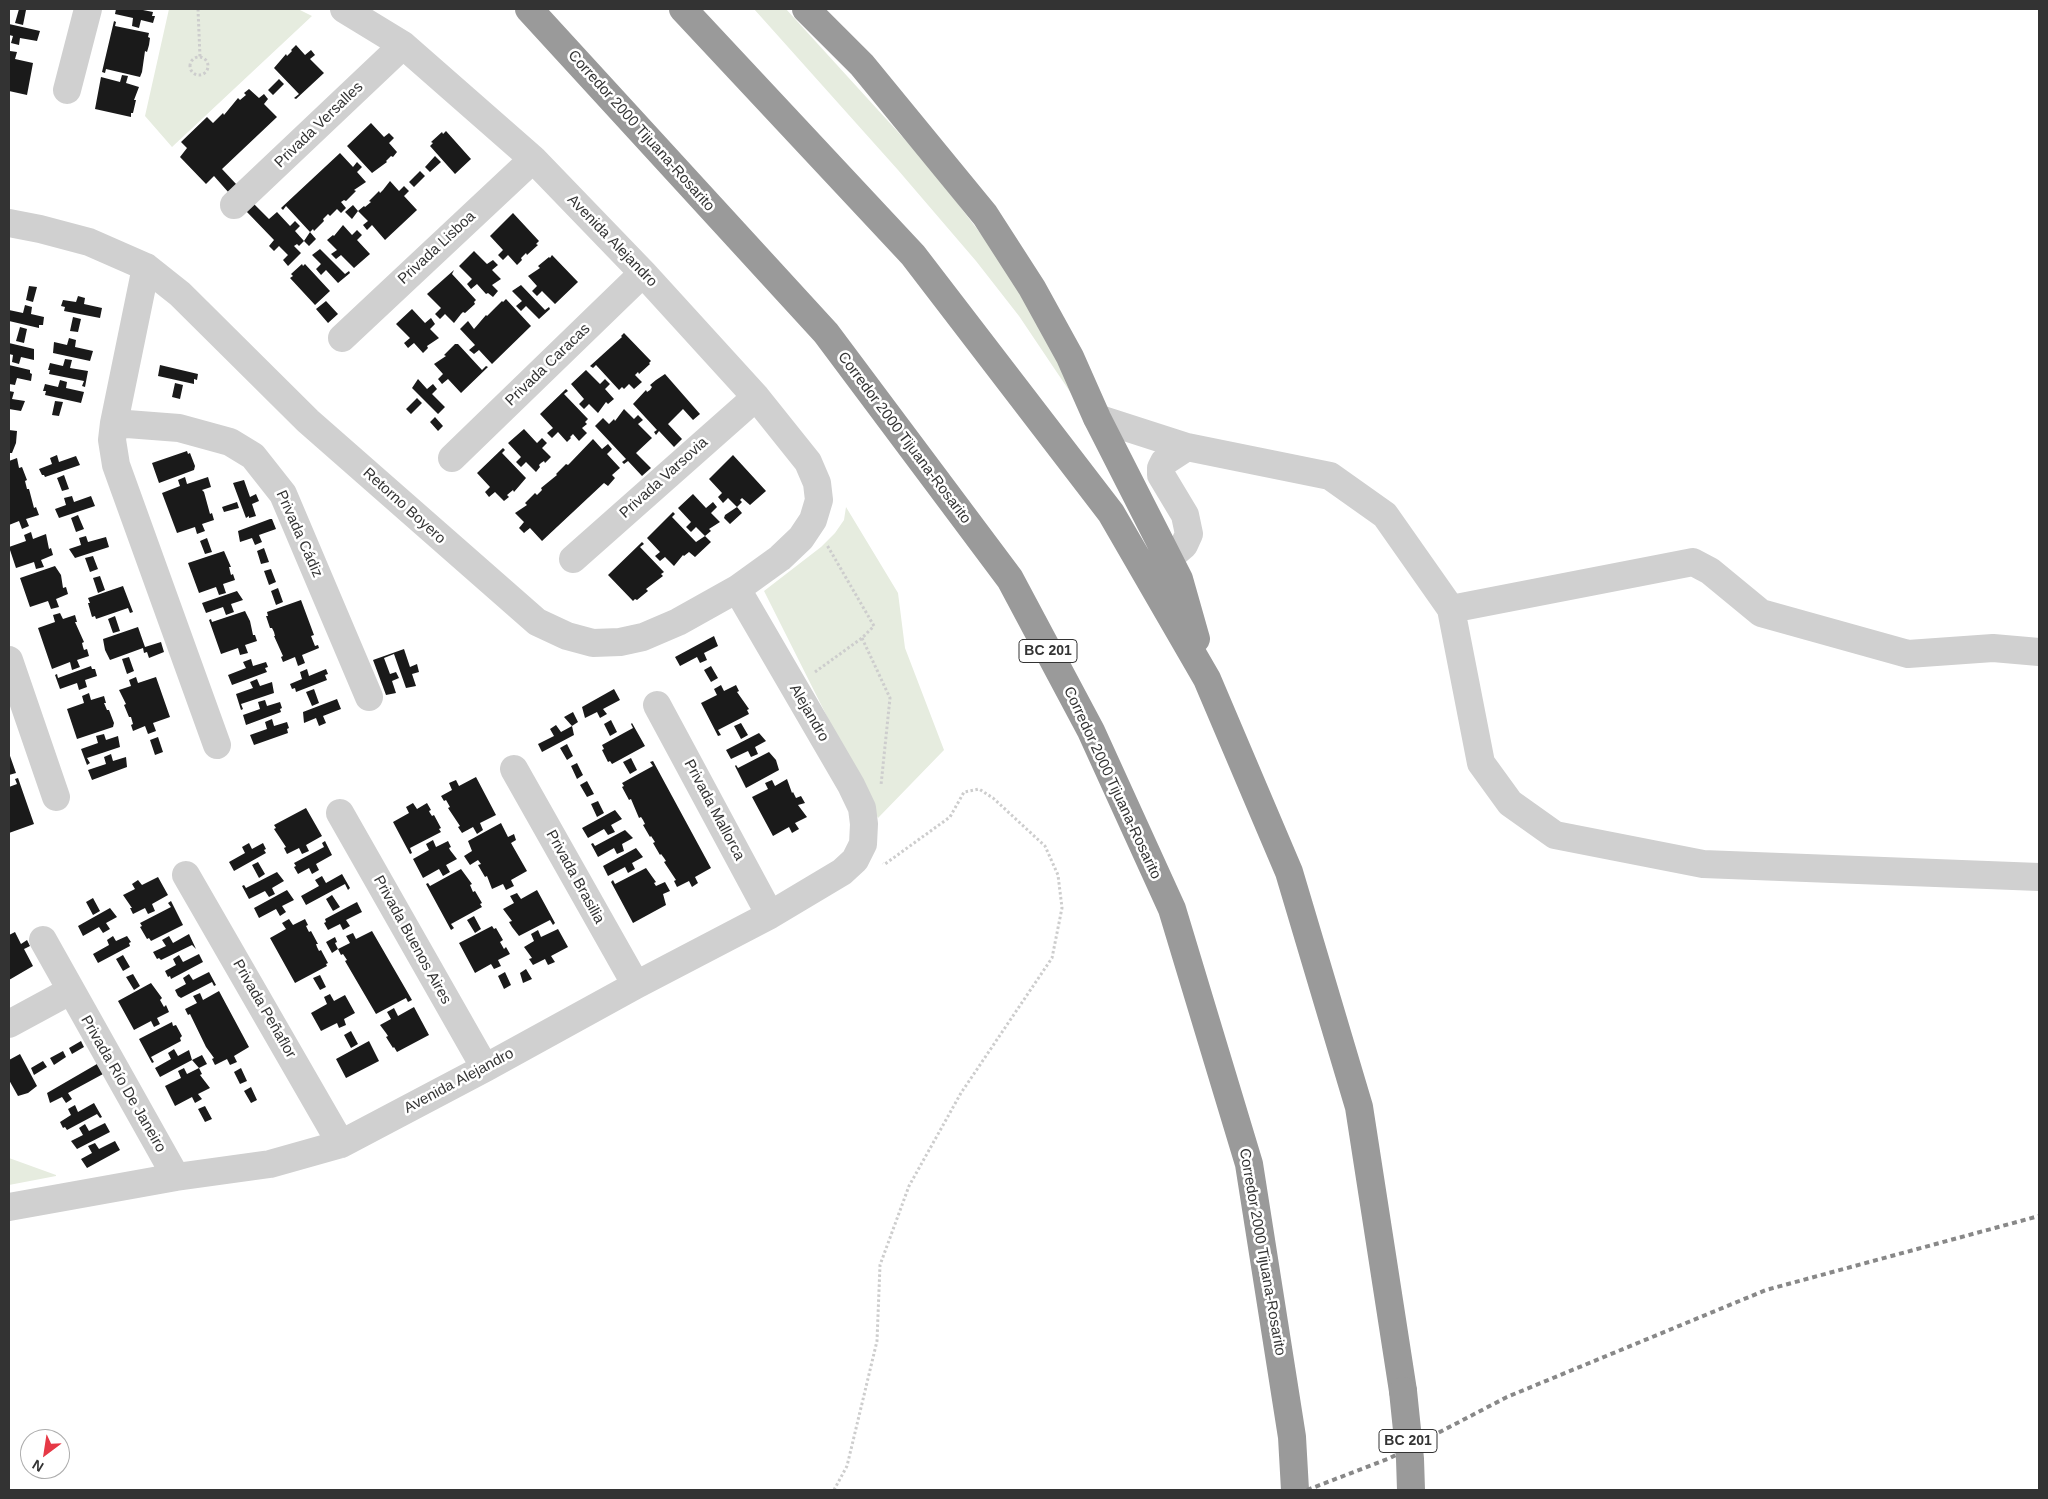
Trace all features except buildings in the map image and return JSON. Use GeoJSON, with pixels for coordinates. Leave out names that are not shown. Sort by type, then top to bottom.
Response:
{"type":"FeatureCollection","features":[{"type":"Feature","properties":{"kind":"highway","name":"Corredor 2000 Tijuana-Rosarito"},"geometry":{"type":"LineString","coordinates":[[529,9],[826,333],[1010,579],[1091,732],[1172,909],[1250,1164],[1292,1437],[1295,1490]]}},
{"type":"Feature","properties":{"kind":"highway"},"geometry":{"type":"LineString","coordinates":[[683,9],[913,255],[1111,513],[1158,567]]}},
{"type":"Feature","properties":{"kind":"highway"},"geometry":{"type":"LineString","coordinates":[[806,9],[862,65],[985,215],[1037,296],[1070,357],[1158,567]]}},
{"type":"Feature","properties":{"kind":"highway","name":"BC 201"},"geometry":{"type":"LineString","coordinates":[[1158,567],[1179,579],[1207,679],[1290,872],[1358,1107],[1403,1391],[1410,1459],[1411,1490]]}},
{"type":"Feature","properties":{"kind":"street"},"geometry":{"type":"LineString","coordinates":[[67,90],[88,9]]}},
{"type":"Feature","properties":{"kind":"street","name":"Avenida Alejandro"},"geometry":{"type":"LineString","coordinates":[[344,9],[403,45],[533,159],[643,273],[756,397],[808,462],[817,483],[819,500],[813,520]]}},
{"type":"Feature","properties":{"kind":"street","name":"Privada Versalles"},"geometry":{"type":"LineString","coordinates":[[234,205],[403,45]]}},
{"type":"Feature","properties":{"kind":"street","name":"Privada Lisboa"},"geometry":{"type":"LineString","coordinates":[[342,338],[533,159]]}},
{"type":"Feature","properties":{"kind":"street","name":"Retorno Boyero"},"geometry":{"type":"LineString","coordinates":[[9,223],[89,242],[146,267],[180,294],[308,421],[537,622],[567,636],[593,644],[620,642],[643,637],[678,622],[736,589],[780,558],[801,538],[813,520]]}},
{"type":"Feature","properties":{"kind":"street"},"geometry":{"type":"LineString","coordinates":[[146,267],[112,440],[116,465],[217,745]]}},
{"type":"Feature","properties":{"kind":"street","name":"Privada Caracas"},"geometry":{"type":"LineString","coordinates":[[452,458],[643,273]]}},
{"type":"Feature","properties":{"kind":"street","name":"Privada Varsovia"},"geometry":{"type":"LineString","coordinates":[[573,559],[756,397]]}},
{"type":"Feature","properties":{"kind":"street"},"geometry":{"type":"LineString","coordinates":[[1097,418],[1187,448],[1330,476],[1385,515],[1451,609],[1481,762],[1510,803],[1554,835],[1702,864],[2039,877]]}},
{"type":"Feature","properties":{"kind":"street","name":"Privada Cádiz"},"geometry":{"type":"LineString","coordinates":[[114,423],[179,428],[230,442],[253,456],[283,494],[369,697]]}},
{"type":"Feature","properties":{"kind":"street"},"geometry":{"type":"LineString","coordinates":[[1158,567],[1184,545],[1189,534],[1185,515],[1161,475],[1161,468],[1164,462],[1187,448]]}},
{"type":"Feature","properties":{"kind":"street"},"geometry":{"type":"LineString","coordinates":[[1451,609],[1693,562],[1710,571],[1761,613],[1908,654],[1993,648],[2039,652]]}},
{"type":"Feature","properties":{"kind":"street","name":"Alejandro"},"geometry":{"type":"LineString","coordinates":[[736,589],[851,785],[862,808],[864,824],[859,852]]}},
{"type":"Feature","properties":{"kind":"street"},"geometry":{"type":"LineString","coordinates":[[9,660],[56,797]]}},
{"type":"Feature","properties":{"kind":"street","name":"Privada Mallorca"},"geometry":{"type":"LineString","coordinates":[[657,705],[770,914]]}},
{"type":"Feature","properties":{"kind":"street","name":"Privada Brasilia"},"geometry":{"type":"LineString","coordinates":[[514,769],[636,985]]}},
{"type":"Feature","properties":{"kind":"street","name":"Privada Buenos Aires"},"geometry":{"type":"LineString","coordinates":[[340,813],[485,1068]]}},
{"type":"Feature","properties":{"kind":"street","name":"Avenida Alejandro"},"geometry":{"type":"LineString","coordinates":[[9,1207],[176,1177],[270,1164],[341,1144],[824,884],[842,872],[859,852]]}},
{"type":"Feature","properties":{"kind":"street","name":"Privada Peñaflor"},"geometry":{"type":"LineString","coordinates":[[186,875],[341,1144]]}},
{"type":"Feature","properties":{"kind":"street","name":"Privada Río De Janeiro"},"geometry":{"type":"LineString","coordinates":[[43,940],[176,1177]]}},
{"type":"Feature","properties":{"kind":"street"},"geometry":{"type":"LineString","coordinates":[[9,1024],[70,991]]}},
{"type":"Feature","properties":{"kind":"path"},"geometry":{"type":"LineString","coordinates":[[198,9],[200,57]]}},
{"type":"Feature","properties":{"kind":"path"},"geometry":{"type":"LineString","coordinates":[[200,57],[205,59],[208,64],[206,72],[200,74],[192,71],[191,66],[192,60],[200,57]]}},
{"type":"Feature","properties":{"kind":"path"},"geometry":{"type":"LineString","coordinates":[[794,687],[862,638],[874,626],[813,520]]}},
{"type":"Feature","properties":{"kind":"path"},"geometry":{"type":"LineString","coordinates":[[862,638],[890,698],[881,788]]}},
{"type":"Feature","properties":{"kind":"path"},"geometry":{"type":"LineString","coordinates":[[834,1490],[847,1466],[878,1341],[880,1265],[909,1186],[962,1093],[1052,958],[1062,908],[1058,875],[1045,846],[993,798],[979,789],[964,792],[950,816],[885,864],[859,852]]}},
{"type":"Feature","properties":{"kind":"shaded area"},"geometry":{"type":"Polygon","coordinates":[[[169,9],[298,9],[312,16],[172,147],[145,116],[169,9]]]}},
{"type":"Feature","properties":{"kind":"shaded area"},"geometry":{"type":"Polygon","coordinates":[[[754,9],[786,9],[929,166],[1019,284],[1097,432],[1019,316],[976,261],[898,170],[754,9]]]}},
{"type":"Feature","properties":{"kind":"shaded area"},"geometry":{"type":"Polygon","coordinates":[[[846,507],[898,593],[905,648],[944,750],[878,818],[764,591],[821,547],[835,533],[844,520],[846,507]]]}},
{"type":"Feature","properties":{"kind":"shaded area"},"geometry":{"type":"Polygon","coordinates":[[[9,1158],[56,1175],[56,1176],[9,1185],[9,1158]]]}},
{"type":"Feature","properties":{"kind":"railway"},"geometry":{"type":"LineString","coordinates":[[1307,1490],[1390,1458],[1507,1397],[1766,1290],[2039,1216]]}}]}
